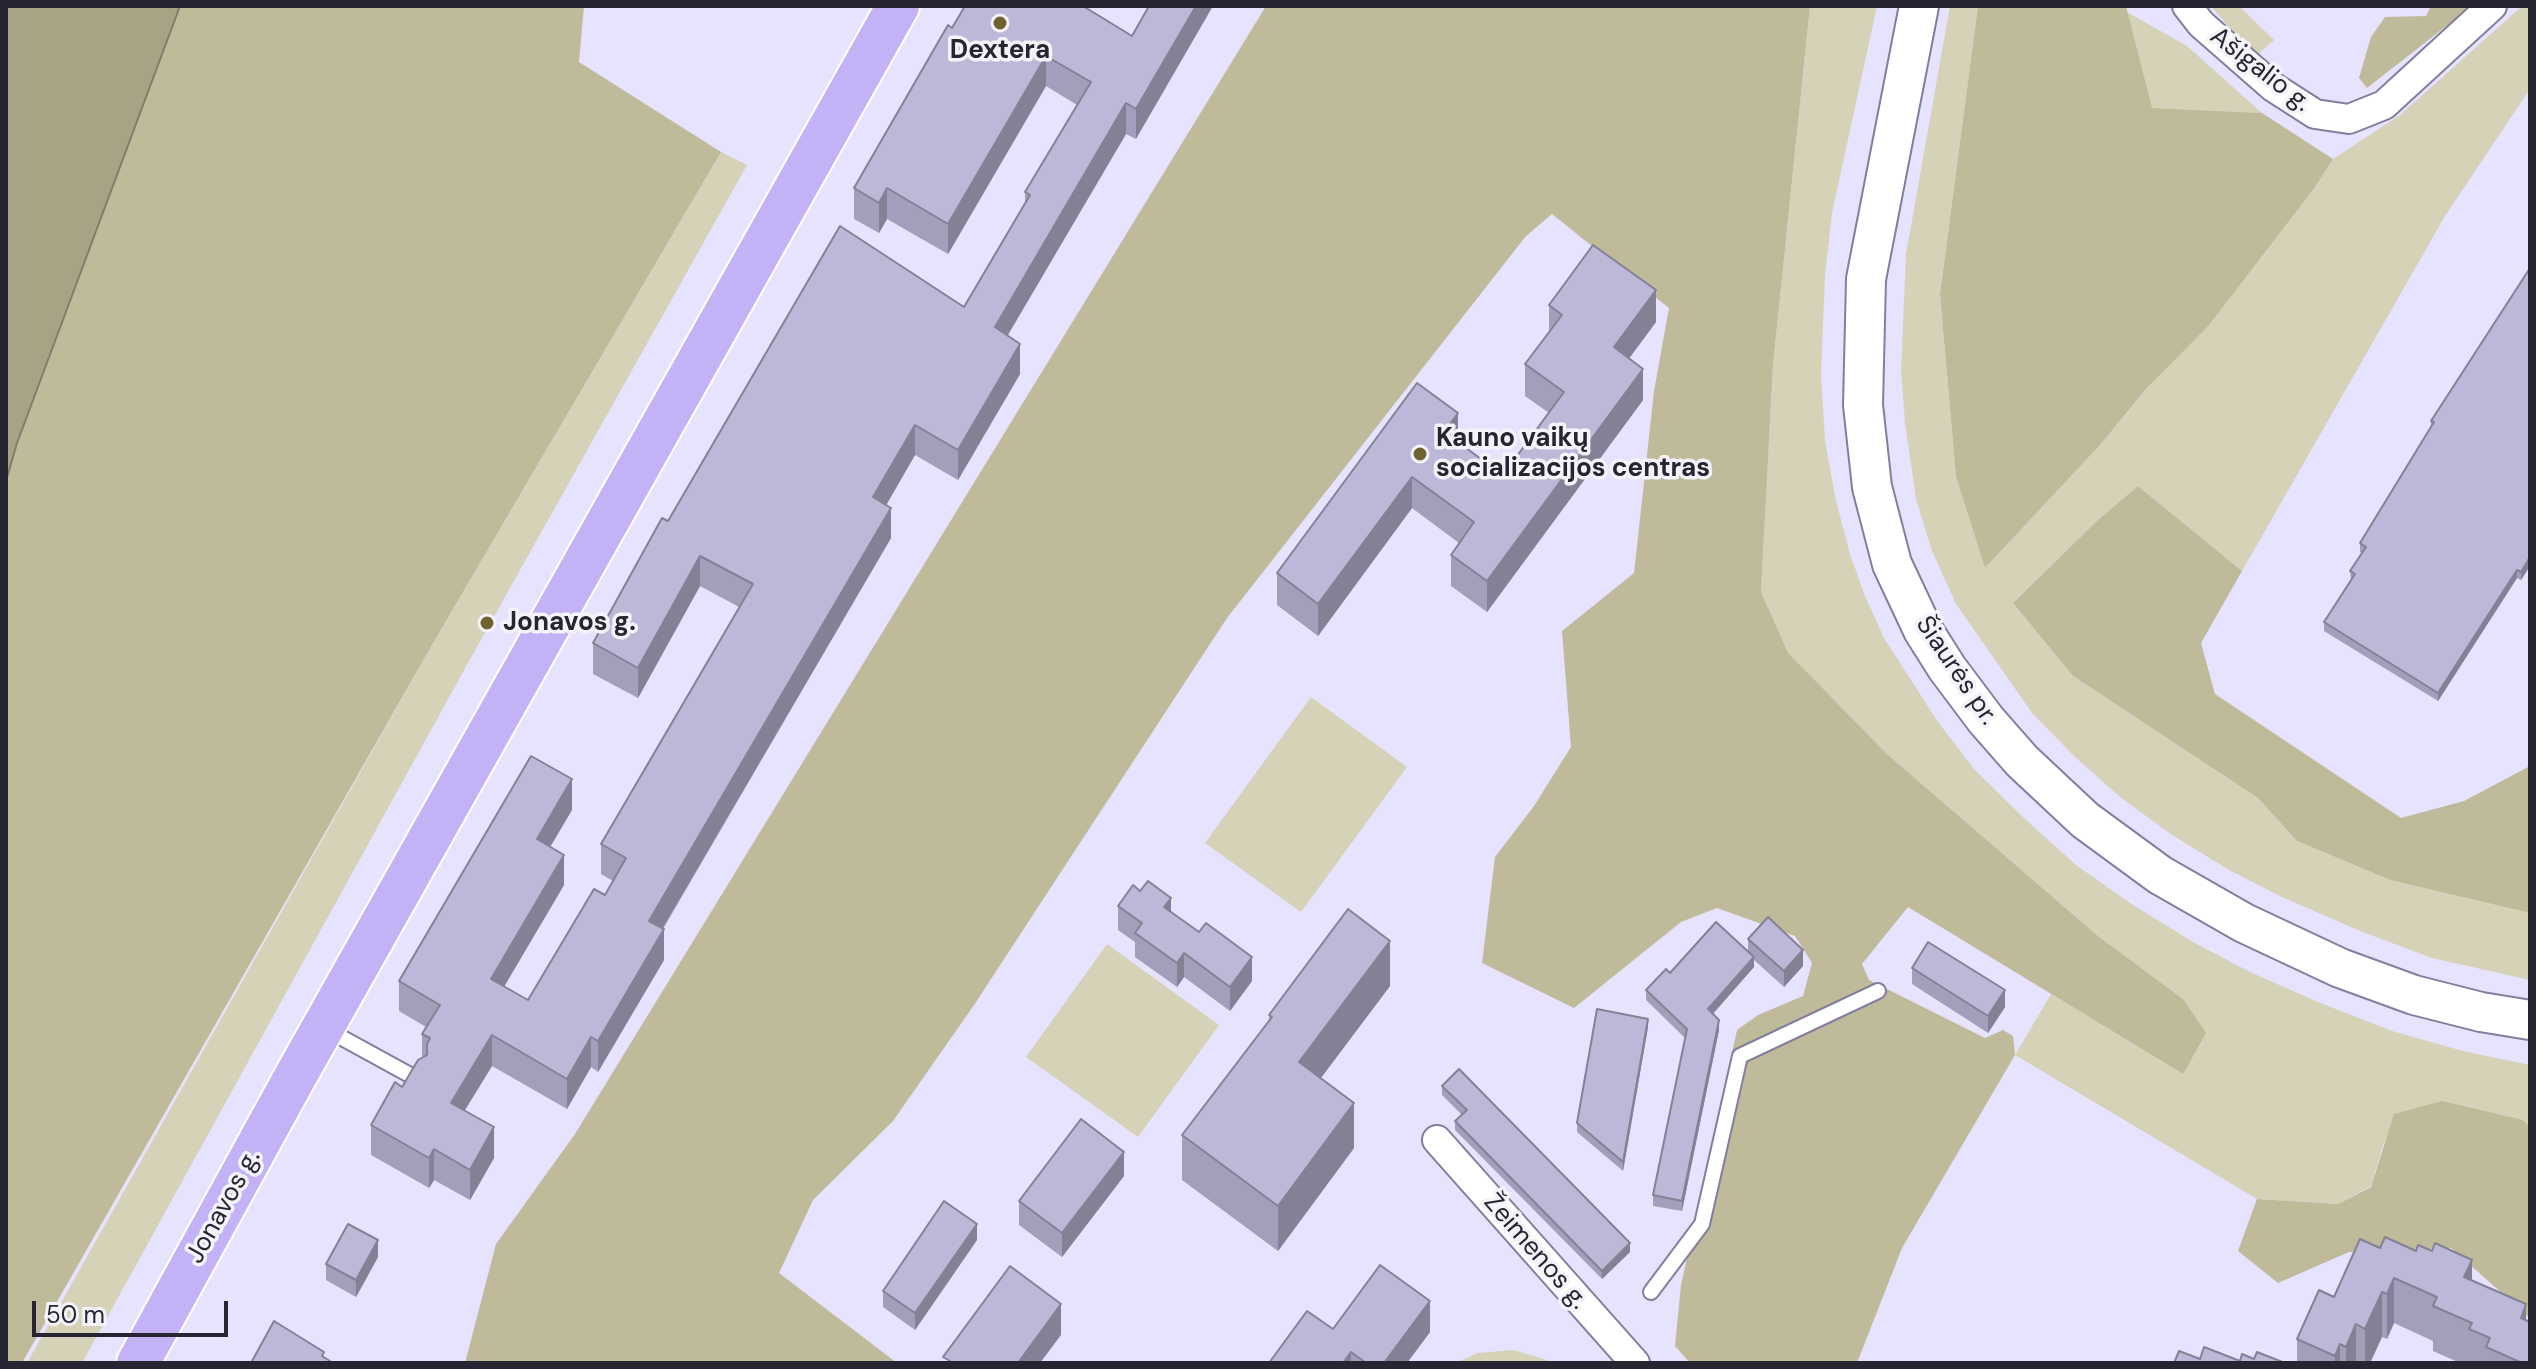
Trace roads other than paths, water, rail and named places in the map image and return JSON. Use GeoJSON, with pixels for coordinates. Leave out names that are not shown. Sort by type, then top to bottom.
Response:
{"type":"FeatureCollection","features":[{"type":"Feature","properties":{"kind":"main road","name":"Jonavos g."},"geometry":{"type":"LineString","coordinates":[[138,1363],[898,6]]}},
{"type":"Feature","properties":{"kind":"main road","name":"Šiaurės pr."},"geometry":{"type":"LineString","coordinates":[[1919,6],[1866,279],[1863,405],[1872,487],[1892,564],[1923,630],[1986,720],[2022,761],[2085,820],[2160,875],[2244,923],[2340,968],[2414,995],[2481,1012],[2530,1020]]}},
{"type":"Feature","properties":{"kind":"street","name":"Ašigalio g."},"geometry":{"type":"LineString","coordinates":[[2187,6],[2201,24],[2273,87],[2315,114],[2349,119],[2384,105],[2492,6]]}},
{"type":"Feature","properties":{"kind":"street","name":"Žeimenos g."},"geometry":{"type":"LineString","coordinates":[[1437,1140],[1635,1363]]}},
{"type":"Feature","properties":{"kind":"lane"},"geometry":{"type":"LineString","coordinates":[[1651,1292],[1702,1224],[1740,1056],[1878,991]]}},
{"type":"Feature","properties":{"kind":"lane"},"geometry":{"type":"LineString","coordinates":[[323,1028],[419,1080]]}},
{"type":"Feature","properties":{"kind":"place","name":"Dextera"},"geometry":{"type":"Point","coordinates":[1000,23]}},
{"type":"Feature","properties":{"kind":"place","name":"Kauno vaikų socializacijos centras"},"geometry":{"type":"Point","coordinates":[1420,454]}},
{"type":"Feature","properties":{"kind":"place","name":"Jonavos g."},"geometry":{"type":"Point","coordinates":[487,623]}}]}
